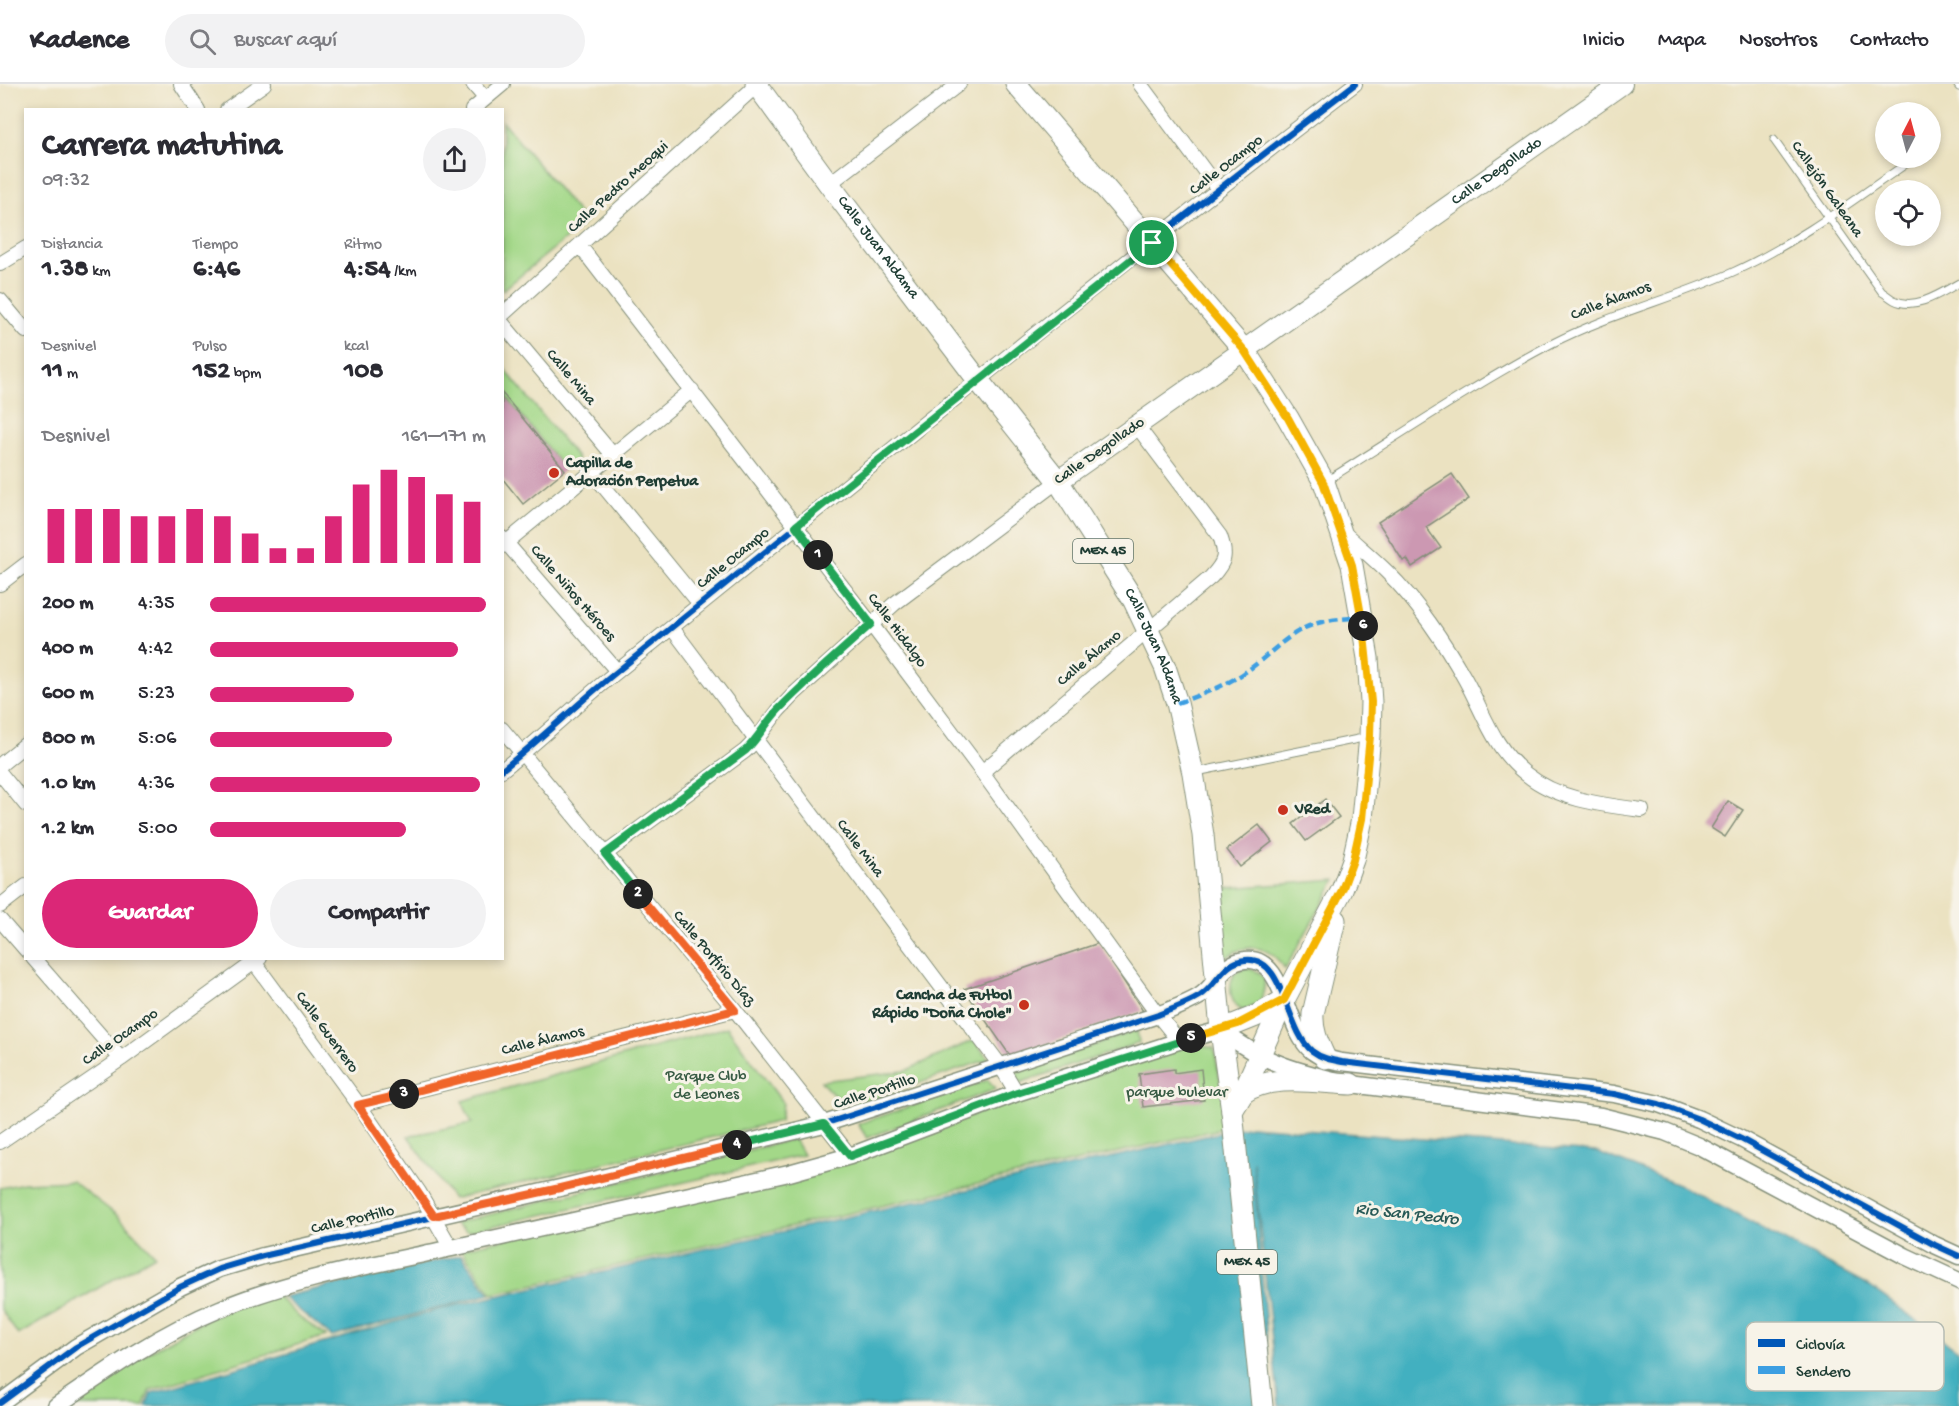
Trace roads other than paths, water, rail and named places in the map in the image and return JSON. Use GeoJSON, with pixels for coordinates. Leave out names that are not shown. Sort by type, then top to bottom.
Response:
{"type":"FeatureCollection","features":[{"type":"Feature","properties":{"kind":"main road","name":"Calle Juan Aldama"},"geometry":{"type":"LineString","coordinates":[[756,84],[978,380],[1058,481],[1114,567],[1149,630],[1166,667],[1193,773],[1203,835],[1221,1030],[1236,1107]]}},
{"type":"Feature","properties":{"kind":"main road","name":"MEX 45"},"geometry":{"type":"LineString","coordinates":[[1016,84],[1244,350],[1288,418],[1323,482],[1352,565],[1362,617],[1371,702],[1370,736],[1362,819],[1353,860],[1342,890],[1284,1000],[1236,1107],[1262,1406]]}},
{"type":"Feature","properties":{"kind":"main road","name":"Calle Degollado"},"geometry":{"type":"LineString","coordinates":[[1058,481],[1622,84]]}},
{"type":"Feature","properties":{"kind":"main road"},"geometry":{"type":"LineString","coordinates":[[1325,1058],[1313,1027],[1313,1014],[1342,890]]}},
{"type":"Feature","properties":{"kind":"main road"},"geometry":{"type":"LineString","coordinates":[[1221,1030],[1256,1016],[1284,1000]]}},
{"type":"Feature","properties":{"kind":"main road"},"geometry":{"type":"LineString","coordinates":[[1236,1107],[1263,1082],[1352,1084]]}},
{"type":"Feature","properties":{"kind":"street"},"geometry":{"type":"LineString","coordinates":[[181,84],[197,108]]}},
{"type":"Feature","properties":{"kind":"street"},"geometry":{"type":"LineString","coordinates":[[230,108],[264,84]]}},
{"type":"Feature","properties":{"kind":"street"},"geometry":{"type":"LineString","coordinates":[[473,84],[484,98]]}},
{"type":"Feature","properties":{"kind":"street"},"geometry":{"type":"LineString","coordinates":[[474,108],[503,84]]}},
{"type":"Feature","properties":{"kind":"street","name":"Calle Pedro Meoqui"},"geometry":{"type":"LineString","coordinates":[[504,313],[756,84]]}},
{"type":"Feature","properties":{"kind":"street"},"geometry":{"type":"LineString","coordinates":[[829,184],[959,84]]}},
{"type":"Feature","properties":{"kind":"street"},"geometry":{"type":"LineString","coordinates":[[1140,84],[1218,189]]}},
{"type":"Feature","properties":{"kind":"street","name":"Calle Ocampo"},"geometry":{"type":"LineString","coordinates":[[504,768],[617,671],[796,526],[1218,189],[1355,84]]}},
{"type":"Feature","properties":{"kind":"street","name":"Calle Hidalgo"},"geometry":{"type":"LineString","coordinates":[[580,246],[871,624],[1179,1041]]}},
{"type":"Feature","properties":{"kind":"street"},"geometry":{"type":"LineString","coordinates":[[0,264],[24,249]]}},
{"type":"Feature","properties":{"kind":"street"},"geometry":{"type":"LineString","coordinates":[[0,300],[24,329]]}},
{"type":"Feature","properties":{"kind":"street","name":"Calle Mina"},"geometry":{"type":"LineString","coordinates":[[504,325],[613,455]]}},
{"type":"Feature","properties":{"kind":"street"},"geometry":{"type":"LineString","coordinates":[[504,542],[692,390]]}},
{"type":"Feature","properties":{"kind":"street","name":"Calle Álamo"},"geometry":{"type":"LineString","coordinates":[[982,772],[1211,577],[1222,565],[1224,546],[1220,536],[1137,426]]}},
{"type":"Feature","properties":{"kind":"street"},"geometry":{"type":"LineString","coordinates":[[592,472],[700,604]]}},
{"type":"Feature","properties":{"kind":"street","name":"Calle Degollado"},"geometry":{"type":"LineString","coordinates":[[605,854],[740,755],[756,740],[767,723],[786,702],[871,624],[917,586],[1058,481]]}},
{"type":"Feature","properties":{"kind":"street"},"geometry":{"type":"LineString","coordinates":[[1341,531],[1388,573],[1414,602],[1466,680],[1483,717],[1502,749],[1526,774],[1550,789],[1594,803],[1642,810]]}},
{"type":"Feature","properties":{"kind":"street","name":"Calle Niños Héroes"},"geometry":{"type":"LineString","coordinates":[[504,542],[617,671]]}},
{"type":"Feature","properties":{"kind":"street"},"geometry":{"type":"LineString","coordinates":[[0,584],[24,566]]}},
{"type":"Feature","properties":{"kind":"street","name":"Calle Mina"},"geometry":{"type":"LineString","coordinates":[[672,628],[1000,1065],[1017,1093]]}},
{"type":"Feature","properties":{"kind":"street","name":"Calle Porfirio Díaz"},"geometry":{"type":"LineString","coordinates":[[504,731],[735,1010],[850,1156]]}},
{"type":"Feature","properties":{"kind":"street"},"geometry":{"type":"LineString","coordinates":[[2,758],[24,745]]}},
{"type":"Feature","properties":{"kind":"street"},"geometry":{"type":"LineString","coordinates":[[0,773],[24,803]]}},
{"type":"Feature","properties":{"kind":"street"},"geometry":{"type":"LineString","coordinates":[[0,906],[24,888]]}},
{"type":"Feature","properties":{"kind":"street"},"geometry":{"type":"LineString","coordinates":[[0,920],[24,948]]}},
{"type":"Feature","properties":{"kind":"street","name":"Calle Portillo"},"geometry":{"type":"LineString","coordinates":[[0,1403],[76,1347],[180,1287],[219,1269],[273,1253],[571,1186],[824,1124],[1158,1015],[1200,996],[1228,967],[1247,959],[1255,960],[1269,968],[1274,974],[1294,1024],[1304,1041],[1312,1051],[1325,1058]]}},
{"type":"Feature","properties":{"kind":"street"},"geometry":{"type":"LineString","coordinates":[[35,960],[121,1059]]}},
{"type":"Feature","properties":{"kind":"street","name":"Calle Ocampo"},"geometry":{"type":"LineString","coordinates":[[0,1142],[121,1059],[255,960]]}},
{"type":"Feature","properties":{"kind":"street","name":"Calle Guerrero"},"geometry":{"type":"LineString","coordinates":[[255,960],[434,1216],[451,1248]]}},
{"type":"Feature","properties":{"kind":"street","name":"Calle Álamos"},"geometry":{"type":"LineString","coordinates":[[358,1105],[735,1010]]}},
{"type":"Feature","properties":{"kind":"street"},"geometry":{"type":"LineString","coordinates":[[56,1406],[114,1366],[184,1326],[263,1292],[352,1269],[777,1175],[850,1156],[1017,1093],[1179,1041],[1221,1030],[1258,1056],[1327,1079],[1601,1116],[1665,1132],[1699,1146],[1738,1169],[1959,1281]]}},
{"type":"Feature","properties":{"kind":"street"},"geometry":{"type":"LineString","coordinates":[[1325,1058],[1342,1062],[1614,1094],[1659,1104],[1699,1119],[1741,1139],[1959,1256]]}},
{"type":"Feature","properties":{"kind":"street"},"geometry":{"type":"LineString","coordinates":[[1923,1264],[1935,1245]]}},
{"type":"Feature","properties":{"kind":"lane","name":"Callejón Galeana"},"geometry":{"type":"LineString","coordinates":[[1774,140],[1827,218],[1882,291],[1894,300],[1906,304],[1922,301],[1959,283]]}},
{"type":"Feature","properties":{"kind":"lane","name":"Calle Álamos"},"geometry":{"type":"LineString","coordinates":[[1323,482],[1506,369],[1553,343],[1732,273],[1768,255],[1900,168]]}},
{"type":"Feature","properties":{"kind":"lane"},"geometry":{"type":"LineString","coordinates":[[1193,773],[1370,736]]}},
{"type":"Feature","properties":{"kind":"water","name":"Rio San Pedro"},"geometry":{"type":"Polygon","coordinates":[[[1250,1126],[1596,1152],[1686,1188],[1866,1284],[1919,1322],[1746,1322],[1746,1391],[1944,1391],[1944,1340],[1959,1351],[1959,1406],[1279,1406],[1253,1161],[1272,1406],[146,1406],[151,1393],[448,1307],[1250,1126]]]}},
{"type":"Feature","properties":{"kind":"water"},"geometry":{"type":"Polygon","coordinates":[[[461,1255],[490,1294],[332,1337],[283,1297],[461,1255]]]}},
{"type":"Feature","properties":{"kind":"place","name":"Capilla de Adoración Perpetua"},"geometry":{"type":"Point","coordinates":[554,473]}},
{"type":"Feature","properties":{"kind":"place","name":"VRed"},"geometry":{"type":"Point","coordinates":[1283,810]}},
{"type":"Feature","properties":{"kind":"place","name":"Cancha de Futbol Rápido \"Doña Chole\""},"geometry":{"type":"Point","coordinates":[1024,1005]}},
{"type":"Feature","properties":{"kind":"park label","name":"Parque Club de Leones"},"geometry":{"type":"Point","coordinates":[706,1086]}},
{"type":"Feature","properties":{"kind":"park label","name":"parque bulevar"},"geometry":{"type":"Point","coordinates":[1177,1093]}}]}
